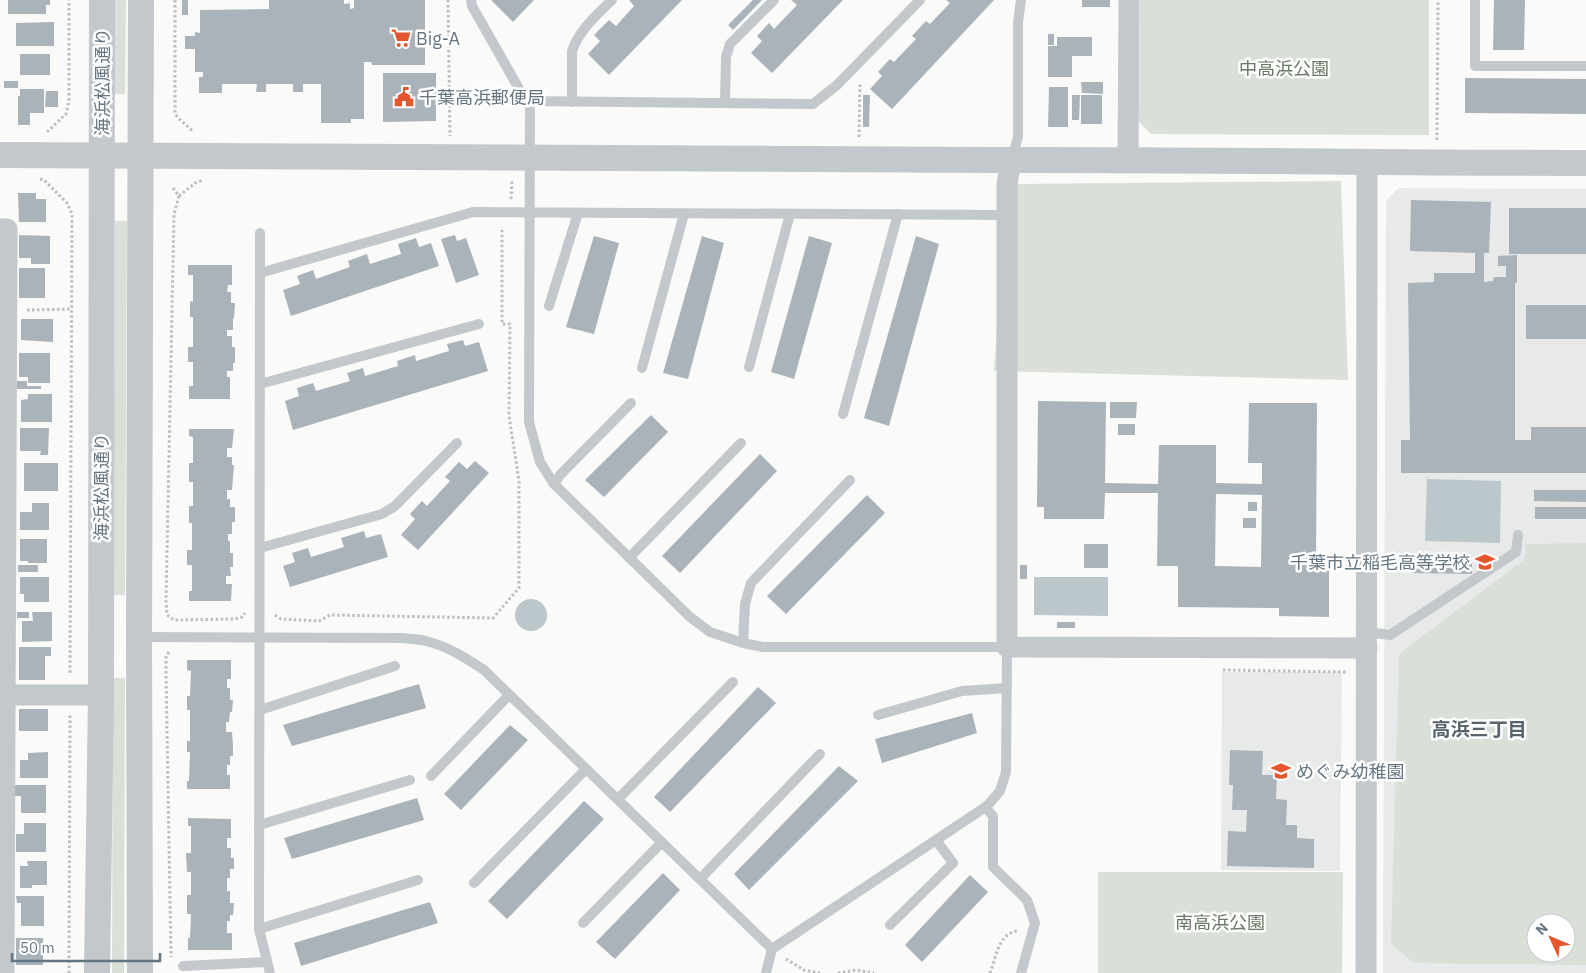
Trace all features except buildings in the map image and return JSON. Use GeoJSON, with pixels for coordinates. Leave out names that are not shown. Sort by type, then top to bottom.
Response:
{"type":"FeatureCollection","features":[{"type":"Feature","properties":{"kind":"street","name":"海浜松風通り"},"geometry":{"type":"LineString","coordinates":[[97,973],[101,695],[102,0]]}},
{"type":"Feature","properties":{"kind":"street"},"geometry":{"type":"LineString","coordinates":[[140,973],[141,0]]}},
{"type":"Feature","properties":{"kind":"street"},"geometry":{"type":"LineString","coordinates":[[1128,159],[1129,0]]}},
{"type":"Feature","properties":{"kind":"street"},"geometry":{"type":"LineString","coordinates":[[0,155],[1128,159],[1367,163],[1586,163]]}},
{"type":"Feature","properties":{"kind":"street"},"geometry":{"type":"LineString","coordinates":[[1011,160],[1007,184],[1007,647],[1367,640]]}},
{"type":"Feature","properties":{"kind":"street"},"geometry":{"type":"LineString","coordinates":[[1366,973],[1367,163]]}},
{"type":"Feature","properties":{"kind":"street"},"geometry":{"type":"LineString","coordinates":[[0,229],[7,229],[4,316],[2,972]]}},
{"type":"Feature","properties":{"kind":"street"},"geometry":{"type":"LineString","coordinates":[[101,637],[139,637]]}},
{"type":"Feature","properties":{"kind":"street"},"geometry":{"type":"LineString","coordinates":[[2,695],[101,695]]}},
{"type":"Feature","properties":{"kind":"lane"},"geometry":{"type":"LineString","coordinates":[[471,0],[472,6],[526,101],[813,104],[837,85],[920,0]]}},
{"type":"Feature","properties":{"kind":"lane"},"geometry":{"type":"LineString","coordinates":[[572,102],[572,51],[574,45],[585,28],[612,0]]}},
{"type":"Feature","properties":{"kind":"lane"},"geometry":{"type":"LineString","coordinates":[[725,103],[726,57],[730,44],[774,0]]}},
{"type":"Feature","properties":{"kind":"lane"},"geometry":{"type":"LineString","coordinates":[[1011,160],[1018,136],[1018,22],[1021,0]]}},
{"type":"Feature","properties":{"kind":"lane"},"geometry":{"type":"LineString","coordinates":[[1475,0],[1475,66],[1586,66]]}},
{"type":"Feature","properties":{"kind":"lane"},"geometry":{"type":"LineString","coordinates":[[530,102],[529,422],[540,462],[554,484],[690,617],[710,632],[743,644],[763,647],[1007,647],[1006,772],[1000,791],[985,807],[772,949],[766,973]]}},
{"type":"Feature","properties":{"kind":"lane"},"geometry":{"type":"LineString","coordinates":[[260,272],[473,212],[1007,215]]}},
{"type":"Feature","properties":{"kind":"lane"},"geometry":{"type":"LineString","coordinates":[[549,306],[578,213]]}},
{"type":"Feature","properties":{"kind":"lane"},"geometry":{"type":"LineString","coordinates":[[642,368],[684,214]]}},
{"type":"Feature","properties":{"kind":"lane"},"geometry":{"type":"LineString","coordinates":[[749,367],[790,214]]}},
{"type":"Feature","properties":{"kind":"lane"},"geometry":{"type":"LineString","coordinates":[[843,414],[898,214]]}},
{"type":"Feature","properties":{"kind":"lane"},"geometry":{"type":"LineString","coordinates":[[183,966],[269,968],[259,929],[260,233]]}},
{"type":"Feature","properties":{"kind":"lane"},"geometry":{"type":"LineString","coordinates":[[260,384],[479,324]]}},
{"type":"Feature","properties":{"kind":"lane"},"geometry":{"type":"LineString","coordinates":[[554,484],[561,474],[631,403]]}},
{"type":"Feature","properties":{"kind":"lane"},"geometry":{"type":"LineString","coordinates":[[260,548],[382,514],[394,506],[457,443]]}},
{"type":"Feature","properties":{"kind":"lane"},"geometry":{"type":"LineString","coordinates":[[629,558],[741,443]]}},
{"type":"Feature","properties":{"kind":"lane"},"geometry":{"type":"LineString","coordinates":[[743,644],[745,604],[751,584],[850,480]]}},
{"type":"Feature","properties":{"kind":"lane"},"geometry":{"type":"LineString","coordinates":[[1367,640],[1390,634],[1516,552],[1518,535]]}},
{"type":"Feature","properties":{"kind":"lane"},"geometry":{"type":"LineString","coordinates":[[139,637],[402,638],[426,640],[448,649],[484,670],[772,949]]}},
{"type":"Feature","properties":{"kind":"lane"},"geometry":{"type":"LineString","coordinates":[[260,710],[395,666]]}},
{"type":"Feature","properties":{"kind":"lane"},"geometry":{"type":"LineString","coordinates":[[618,799],[733,682]]}},
{"type":"Feature","properties":{"kind":"lane"},"geometry":{"type":"LineString","coordinates":[[878,715],[962,691],[1007,688]]}},
{"type":"Feature","properties":{"kind":"lane"},"geometry":{"type":"LineString","coordinates":[[431,776],[509,695]]}},
{"type":"Feature","properties":{"kind":"lane"},"geometry":{"type":"LineString","coordinates":[[700,879],[820,754]]}},
{"type":"Feature","properties":{"kind":"lane"},"geometry":{"type":"LineString","coordinates":[[474,883],[586,769]]}},
{"type":"Feature","properties":{"kind":"lane"},"geometry":{"type":"LineString","coordinates":[[259,825],[410,780]]}},
{"type":"Feature","properties":{"kind":"lane"},"geometry":{"type":"LineString","coordinates":[[985,807],[993,816],[993,867],[1027,900],[1035,923],[1020,973]]}},
{"type":"Feature","properties":{"kind":"lane"},"geometry":{"type":"LineString","coordinates":[[890,925],[953,863],[936,840]]}},
{"type":"Feature","properties":{"kind":"lane"},"geometry":{"type":"LineString","coordinates":[[583,922],[662,842]]}},
{"type":"Feature","properties":{"kind":"lane"},"geometry":{"type":"LineString","coordinates":[[259,929],[418,880]]}},
{"type":"Feature","properties":{"kind":"path"},"geometry":{"type":"LineString","coordinates":[[41,134],[47,133],[66,114],[69,101],[69,0]]}},
{"type":"Feature","properties":{"kind":"path"},"geometry":{"type":"LineString","coordinates":[[175,0],[175,113],[192,131],[197,133]]}},
{"type":"Feature","properties":{"kind":"path"},"geometry":{"type":"LineString","coordinates":[[448,0],[450,137],[459,136]]}},
{"type":"Feature","properties":{"kind":"path"},"geometry":{"type":"LineString","coordinates":[[1438,0],[1438,140]]}},
{"type":"Feature","properties":{"kind":"path"},"geometry":{"type":"LineString","coordinates":[[859,138],[861,79]]}},
{"type":"Feature","properties":{"kind":"path"},"geometry":{"type":"LineString","coordinates":[[36,179],[44,180],[67,202],[72,214],[70,679]]}},
{"type":"Feature","properties":{"kind":"path"},"geometry":{"type":"LineString","coordinates":[[511,204],[512,180]]}},
{"type":"Feature","properties":{"kind":"path"},"geometry":{"type":"LineString","coordinates":[[174,188],[179,196],[174,214],[167,615],[174,620],[235,619],[242,617],[249,608]]}},
{"type":"Feature","properties":{"kind":"path"},"geometry":{"type":"LineString","coordinates":[[275,607],[275,616],[281,619],[319,620],[330,615],[493,618],[519,588],[519,481],[509,416],[510,324],[502,324],[501,228],[506,224]]}},
{"type":"Feature","properties":{"kind":"path"},"geometry":{"type":"LineString","coordinates":[[4,316],[71,309]]}},
{"type":"Feature","properties":{"kind":"path"},"geometry":{"type":"LineString","coordinates":[[171,957],[166,656],[168,652],[175,649]]}},
{"type":"Feature","properties":{"kind":"path"},"geometry":{"type":"LineString","coordinates":[[1216,670],[1345,671],[1350,678]]}},
{"type":"Feature","properties":{"kind":"path"},"geometry":{"type":"LineString","coordinates":[[69,973],[70,708]]}},
{"type":"Feature","properties":{"kind":"path"},"geometry":{"type":"LineString","coordinates":[[990,973],[1004,938],[1012,932],[1022,930],[1032,932]]}},
{"type":"Feature","properties":{"kind":"path"},"geometry":{"type":"LineString","coordinates":[[786,959],[804,970],[820,973]]}},
{"type":"Feature","properties":{"kind":"path"},"geometry":{"type":"LineString","coordinates":[[838,973],[856,970],[874,973]]}},
{"type":"Feature","properties":{"kind":"shaded area","name":"千葉市立稲毛高等学校"},"geometry":{"type":"Polygon","coordinates":[[[1398,188],[1586,189],[1586,973],[1383,973],[1386,201],[1398,188]]]}},
{"type":"Feature","properties":{"kind":"shaded area"},"geometry":{"type":"Polygon","coordinates":[[[1427,479],[1501,481],[1500,543],[1425,541],[1427,479]]]}},
{"type":"Feature","properties":{"kind":"shaded area"},"geometry":{"type":"Polygon","coordinates":[[[1034,577],[1108,577],[1108,616],[1034,615],[1034,577]]]}},
{"type":"Feature","properties":{"kind":"shaded area"},"geometry":{"type":"Polygon","coordinates":[[[531,599],[542,604],[547,615],[542,626],[531,631],[520,626],[515,615],[520,604],[531,599]]]}},
{"type":"Feature","properties":{"kind":"shaded area","name":"めぐみ幼稚園"},"geometry":{"type":"Polygon","coordinates":[[[1222,672],[1342,672],[1340,871],[1221,870],[1222,672]]]}},
{"type":"Feature","properties":{"kind":"green space"},"geometry":{"type":"Polygon","coordinates":[[[114,0],[126,0],[125,94],[114,94],[114,0]]]}},
{"type":"Feature","properties":{"kind":"green space","name":"中高浜公園"},"geometry":{"type":"Polygon","coordinates":[[[1140,0],[1429,0],[1429,135],[1151,134],[1139,122],[1140,0]]]}},
{"type":"Feature","properties":{"kind":"green space"},"geometry":{"type":"Polygon","coordinates":[[[1341,181],[1348,380],[994,371],[1007,184],[1341,181]]]}},
{"type":"Feature","properties":{"kind":"green space"},"geometry":{"type":"Polygon","coordinates":[[[115,221],[127,221],[125,595],[113,595],[115,221]]]}},
{"type":"Feature","properties":{"kind":"green space"},"geometry":{"type":"Polygon","coordinates":[[[1586,543],[1586,965],[1414,963],[1391,944],[1399,654],[1525,559],[1526,544],[1586,543]]]}},
{"type":"Feature","properties":{"kind":"green space"},"geometry":{"type":"Polygon","coordinates":[[[113,678],[125,678],[124,973],[112,973],[113,678]]]}},
{"type":"Feature","properties":{"kind":"green space","name":"南高浜公園"},"geometry":{"type":"Polygon","coordinates":[[[1098,872],[1343,872],[1342,973],[1098,973],[1098,872]]]}},
{"type":"Feature","properties":{"kind":"place","name":"Big-A"},"geometry":{"type":"Point","coordinates":[401,38]}},
{"type":"Feature","properties":{"kind":"place","name":"千葉高浜郵便局"},"geometry":{"type":"Point","coordinates":[404,97]}},
{"type":"Feature","properties":{"kind":"place","name":"千葉市立稲毛高等学校"},"geometry":{"type":"Point","coordinates":[1485,562]}},
{"type":"Feature","properties":{"kind":"place","name":"めぐみ幼稚園"},"geometry":{"type":"Point","coordinates":[1281,771]}},
{"type":"Feature","properties":{"kind":"district","name":"高浜三丁目"},"geometry":{"type":"Point","coordinates":[1479,729]}}]}
